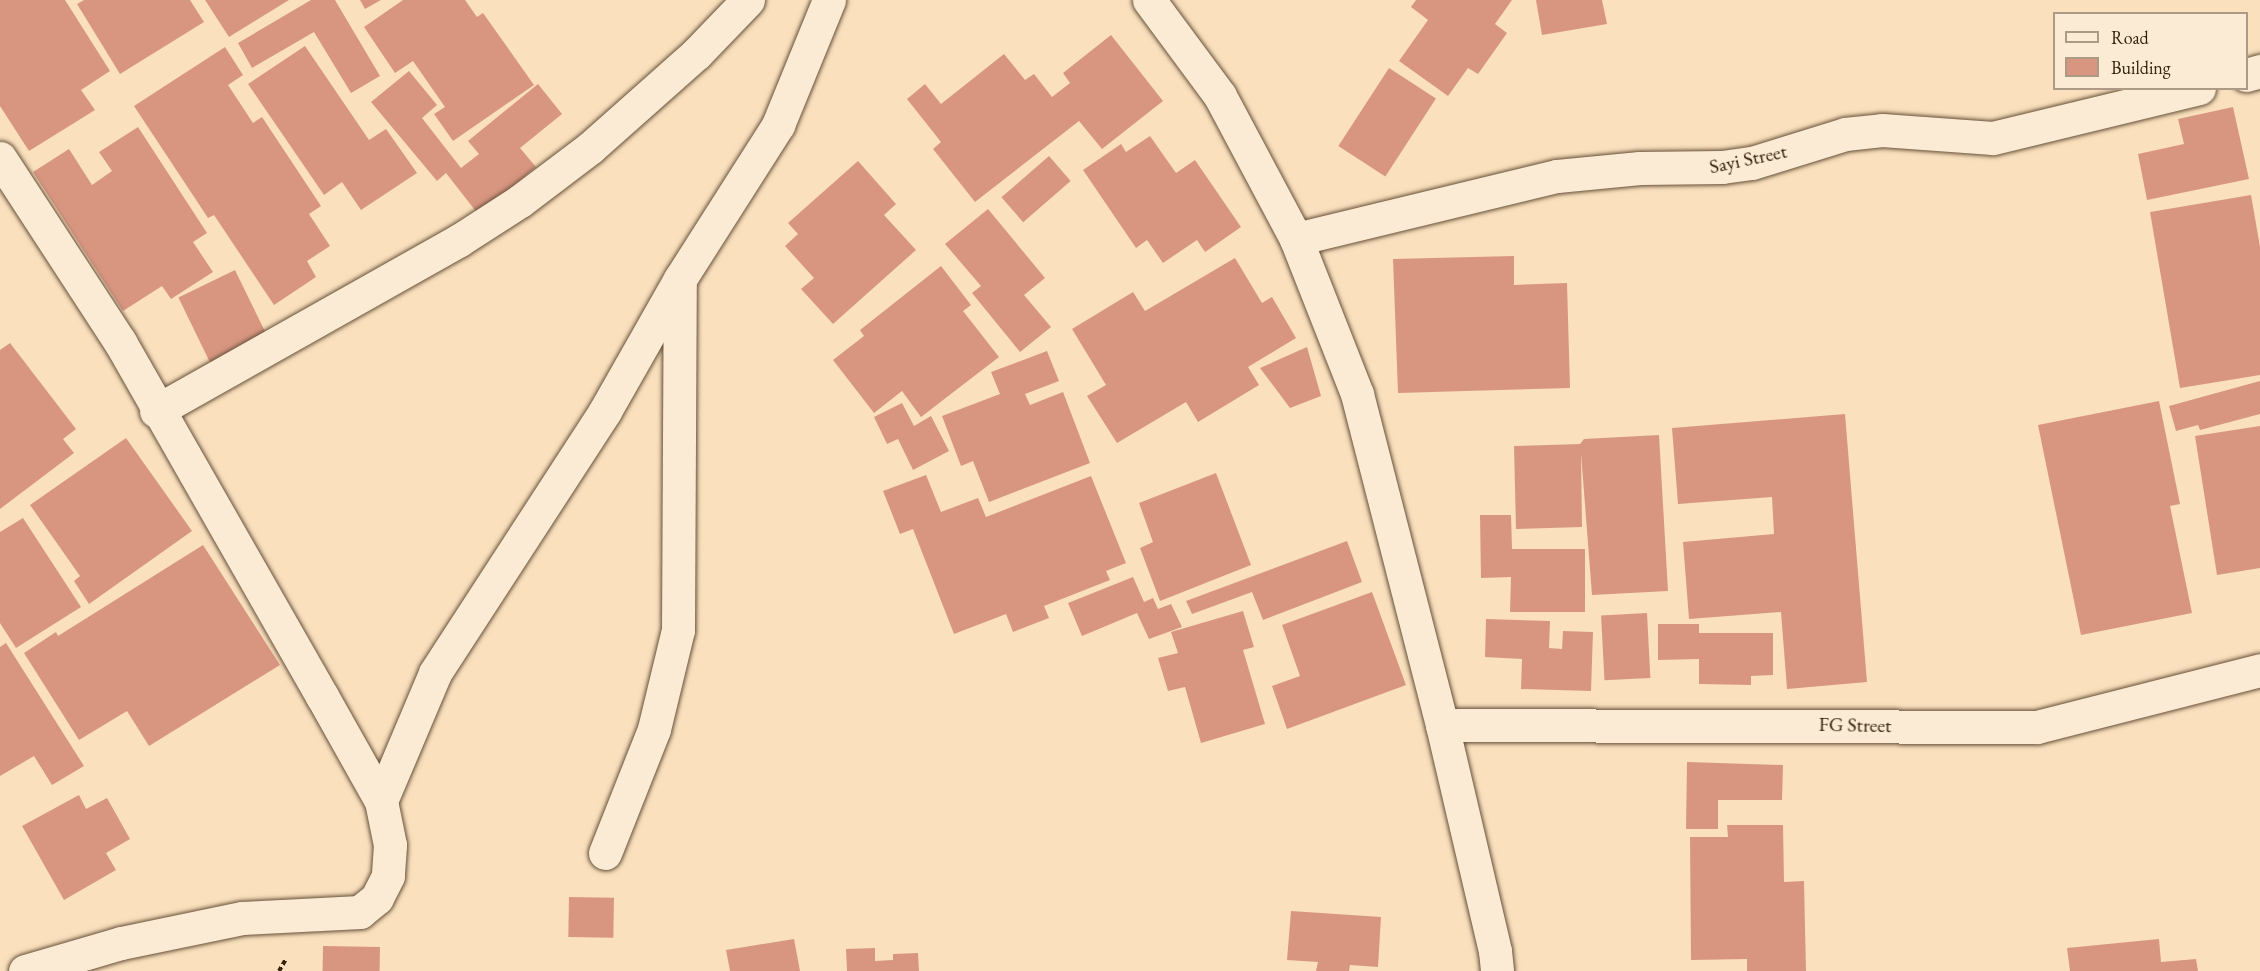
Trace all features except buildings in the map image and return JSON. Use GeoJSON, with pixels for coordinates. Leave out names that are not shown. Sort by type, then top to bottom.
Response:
{"type":"FeatureCollection","features":[{"type":"Feature","properties":{"kind":"street"},"geometry":{"type":"LineString","coordinates":[[156,411],[458,241],[520,201],[634,109],[696,54],[748,0]]}},
{"type":"Feature","properties":{"kind":"street"},"geometry":{"type":"LineString","coordinates":[[381,801],[435,674],[605,411],[680,279],[778,126],[829,0]]}},
{"type":"Feature","properties":{"kind":"street"},"geometry":{"type":"LineString","coordinates":[[1149,0],[1220,96],[1296,239],[1357,394],[1442,725],[1497,971]]}},
{"type":"Feature","properties":{"kind":"street","name":"Sayi Street"},"geometry":{"type":"LineString","coordinates":[[1296,239],[1557,176],[1640,168],[1722,167],[1752,163],[1845,134],[1882,130],[1993,138],[2191,90]]}},
{"type":"Feature","properties":{"kind":"street"},"geometry":{"type":"LineString","coordinates":[[0,159],[120,342],[156,411],[381,801],[390,845],[388,876],[377,898],[360,912],[242,918],[121,943],[25,971]]}},
{"type":"Feature","properties":{"kind":"street"},"geometry":{"type":"LineString","coordinates":[[604,853],[654,729],[678,630],[680,279]]}},
{"type":"Feature","properties":{"kind":"street","name":"FG Street"},"geometry":{"type":"LineString","coordinates":[[1442,725],[2037,727],[2260,670]]}}]}
